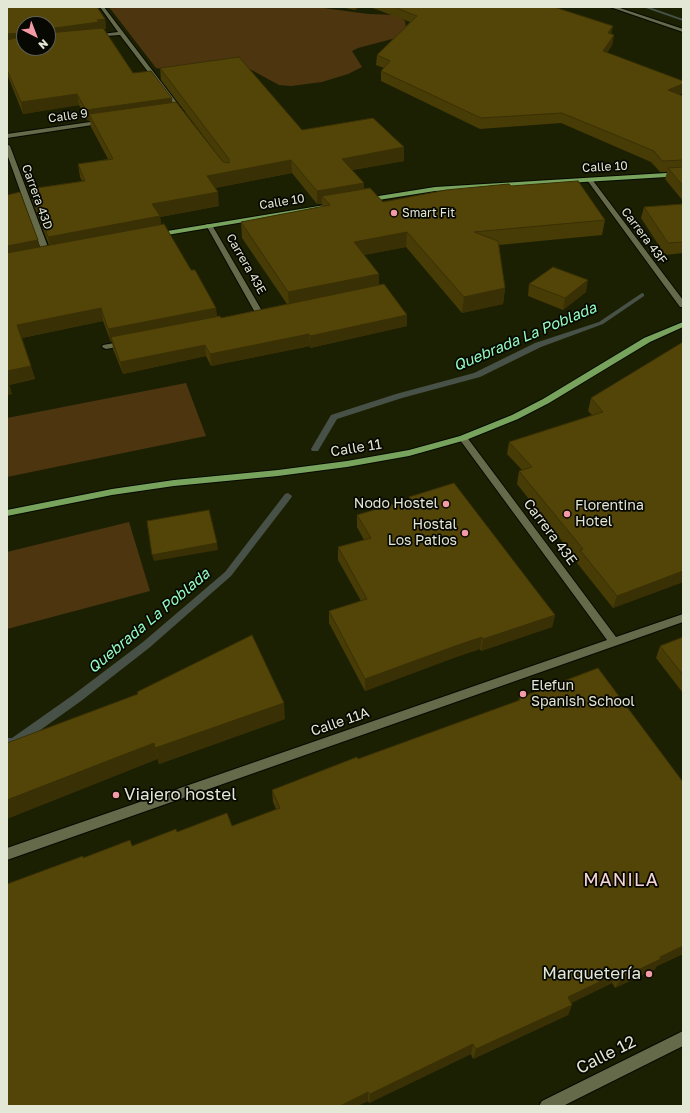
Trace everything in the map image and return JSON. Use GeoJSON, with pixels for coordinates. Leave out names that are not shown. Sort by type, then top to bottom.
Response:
{"type":"FeatureCollection","features":[{"type":"Feature","properties":{"kind":"main road","name":"Calle 10"},"geometry":{"type":"LineString","coordinates":[[357,202],[435,189],[683,174]]}},
{"type":"Feature","properties":{"kind":"main road","name":"Calle 10"},"geometry":{"type":"LineString","coordinates":[[147,237],[209,225],[334,205]]}},
{"type":"Feature","properties":{"kind":"main road"},"geometry":{"type":"LineString","coordinates":[[43,256],[54,254]]}},
{"type":"Feature","properties":{"kind":"main road","name":"Calle 11"},"geometry":{"type":"LineString","coordinates":[[7,513],[120,491],[174,483],[278,473],[347,464],[409,453],[463,438],[515,417],[546,401],[647,340],[683,324]]}},
{"type":"Feature","properties":{"kind":"street"},"geometry":{"type":"LineString","coordinates":[[102,7],[184,117]]}},
{"type":"Feature","properties":{"kind":"street"},"geometry":{"type":"LineString","coordinates":[[612,7],[683,31]]}},
{"type":"Feature","properties":{"kind":"street"},"geometry":{"type":"LineString","coordinates":[[85,38],[121,33]]}},
{"type":"Feature","properties":{"kind":"street"},"geometry":{"type":"LineString","coordinates":[[172,112],[180,111]]}},
{"type":"Feature","properties":{"kind":"street","name":"Calle 9"},"geometry":{"type":"LineString","coordinates":[[7,136],[109,121]]}},
{"type":"Feature","properties":{"kind":"street","name":"Carrera 43D"},"geometry":{"type":"LineString","coordinates":[[7,146],[43,256]]}},
{"type":"Feature","properties":{"kind":"street","name":"Carrera 43F"},"geometry":{"type":"LineString","coordinates":[[589,179],[683,305]]}},
{"type":"Feature","properties":{"kind":"street","name":"Carrera 43E"},"geometry":{"type":"LineString","coordinates":[[209,225],[261,316]]}},
{"type":"Feature","properties":{"kind":"street"},"geometry":{"type":"LineString","coordinates":[[106,347],[137,341]]}},
{"type":"Feature","properties":{"kind":"street","name":"Carrera 43E"},"geometry":{"type":"LineString","coordinates":[[463,438],[614,642]]}},
{"type":"Feature","properties":{"kind":"street","name":"Calle 11A"},"geometry":{"type":"LineString","coordinates":[[7,854],[683,618]]}},
{"type":"Feature","properties":{"kind":"street","name":"Calle 12"},"geometry":{"type":"LineString","coordinates":[[547,1106],[683,1038]]}},
{"type":"Feature","properties":{"kind":"shaded area"},"geometry":{"type":"Polygon","coordinates":[[[109,7],[316,7],[368,14],[397,15],[405,21],[407,35],[358,48],[352,51],[362,67],[348,74],[322,82],[291,86],[279,85],[246,67],[179,72],[156,68],[109,7]]]}},
{"type":"Feature","properties":{"kind":"shaded area"},"geometry":{"type":"Polygon","coordinates":[[[186,383],[206,436],[7,477],[7,418],[186,383]]]}},
{"type":"Feature","properties":{"kind":"shaded area"},"geometry":{"type":"Polygon","coordinates":[[[129,522],[150,591],[7,629],[7,552],[129,522]]]}},
{"type":"Feature","properties":{"kind":"building"},"geometry":{"type":"Polygon","coordinates":[[[7,7],[97,7],[105,19],[97,20],[99,22],[56,28],[56,16],[16,16],[16,33],[7,34],[7,7]]]}},
{"type":"Feature","properties":{"kind":"building"},"geometry":{"type":"Polygon","coordinates":[[[394,7],[554,7],[613,26],[608,33],[614,35],[603,51],[683,81],[683,84],[668,90],[683,96],[683,160],[662,161],[654,151],[562,113],[481,118],[381,71],[390,61],[377,55],[417,16],[394,7]]]}},
{"type":"Feature","properties":{"kind":"building"},"geometry":{"type":"Polygon","coordinates":[[[103,28],[133,73],[151,71],[172,98],[86,110],[77,94],[21,102],[7,70],[7,40],[16,38],[16,56],[56,56],[56,32],[103,28]]]}},
{"type":"Feature","properties":{"kind":"building"},"geometry":{"type":"Polygon","coordinates":[[[239,57],[302,130],[373,118],[404,147],[342,159],[364,183],[317,191],[291,160],[207,176],[218,192],[152,204],[160,216],[48,237],[30,189],[85,181],[78,164],[113,159],[89,114],[176,102],[223,162],[229,163],[229,159],[160,68],[239,57]]]}},
{"type":"Feature","properties":{"kind":"building"},"geometry":{"type":"Polygon","coordinates":[[[683,167],[683,186],[668,168],[683,167]]]}},
{"type":"Feature","properties":{"kind":"building"},"geometry":{"type":"Polygon","coordinates":[[[578,181],[605,220],[474,232],[498,241],[505,288],[464,297],[407,232],[354,242],[379,274],[288,292],[241,222],[330,205],[322,196],[370,188],[383,202],[446,190],[509,184],[511,186],[578,181]]]}},
{"type":"Feature","properties":{"kind":"building"},"geometry":{"type":"Polygon","coordinates":[[[20,192],[38,240],[7,246],[7,195],[20,192]]]}},
{"type":"Feature","properties":{"kind":"building"},"geometry":{"type":"Polygon","coordinates":[[[683,204],[683,242],[668,243],[644,207],[683,204]]]}},
{"type":"Feature","properties":{"kind":"building"},"geometry":{"type":"Polygon","coordinates":[[[164,224],[191,270],[195,270],[216,308],[108,329],[101,308],[17,325],[31,366],[7,371],[7,253],[164,224]]]}},
{"type":"Feature","properties":{"kind":"building"},"geometry":{"type":"Polygon","coordinates":[[[553,267],[588,280],[565,298],[529,284],[553,267]]]}},
{"type":"Feature","properties":{"kind":"building"},"geometry":{"type":"Polygon","coordinates":[[[384,284],[407,315],[310,336],[309,334],[210,354],[205,345],[120,362],[111,337],[220,316],[221,318],[384,284]]]}},
{"type":"Feature","properties":{"kind":"building"},"geometry":{"type":"Polygon","coordinates":[[[683,342],[683,571],[617,596],[580,550],[583,549],[519,471],[532,467],[509,442],[603,412],[591,398],[683,342]]]}},
{"type":"Feature","properties":{"kind":"building"},"geometry":{"type":"Polygon","coordinates":[[[454,483],[555,615],[483,639],[482,637],[458,645],[365,679],[329,611],[367,599],[338,547],[371,538],[357,515],[411,499],[409,497],[454,483]]]}},
{"type":"Feature","properties":{"kind":"building"},"geometry":{"type":"Polygon","coordinates":[[[209,510],[217,543],[152,555],[147,521],[209,510]]]}},
{"type":"Feature","properties":{"kind":"building"},"geometry":{"type":"Polygon","coordinates":[[[252,635],[284,703],[155,748],[154,743],[7,800],[7,743],[138,694],[137,692],[252,635]]]}},
{"type":"Feature","properties":{"kind":"building"},"geometry":{"type":"Polygon","coordinates":[[[683,637],[683,675],[660,646],[683,637]]]}},
{"type":"Feature","properties":{"kind":"building"},"geometry":{"type":"Polygon","coordinates":[[[598,668],[683,782],[683,946],[660,957],[661,959],[621,978],[618,973],[568,997],[572,1005],[476,1049],[473,1044],[370,1094],[368,1092],[340,1106],[7,1106],[7,884],[130,840],[132,846],[176,829],[177,832],[227,813],[232,826],[280,808],[272,790],[357,757],[358,759],[520,700],[519,698],[598,668]]]}},
{"type":"Feature","properties":{"kind":"waterway"},"geometry":{"type":"LineString","coordinates":[[645,7],[683,20]]}},
{"type":"Feature","properties":{"kind":"waterway","name":"Quebrada La Poblada"},"geometry":{"type":"LineString","coordinates":[[315,449],[334,417],[399,396],[477,375],[538,345],[601,323],[642,295]]}},
{"type":"Feature","properties":{"kind":"waterway","name":"Quebrada La Poblada"},"geometry":{"type":"LineString","coordinates":[[7,743],[14,743],[77,698],[146,645],[228,574],[288,496]]}},
{"type":"Feature","properties":{"kind":"place","name":"Smart Fit"},"geometry":{"type":"Point","coordinates":[394,213]}},
{"type":"Feature","properties":{"kind":"place","name":"Nodo Hostel"},"geometry":{"type":"Point","coordinates":[446,504]}},
{"type":"Feature","properties":{"kind":"place","name":"Florentina Hotel"},"geometry":{"type":"Point","coordinates":[567,514]}},
{"type":"Feature","properties":{"kind":"place","name":"Hostal Los Patios"},"geometry":{"type":"Point","coordinates":[465,533]}},
{"type":"Feature","properties":{"kind":"place","name":"Elefun Spanish School"},"geometry":{"type":"Point","coordinates":[523,694]}},
{"type":"Feature","properties":{"kind":"place","name":"Viajero hostel"},"geometry":{"type":"Point","coordinates":[116,795]}},
{"type":"Feature","properties":{"kind":"place","name":"Marquetería"},"geometry":{"type":"Point","coordinates":[649,974]}},
{"type":"Feature","properties":{"kind":"district","name":"MANILA"},"geometry":{"type":"Point","coordinates":[621,880]}}]}
